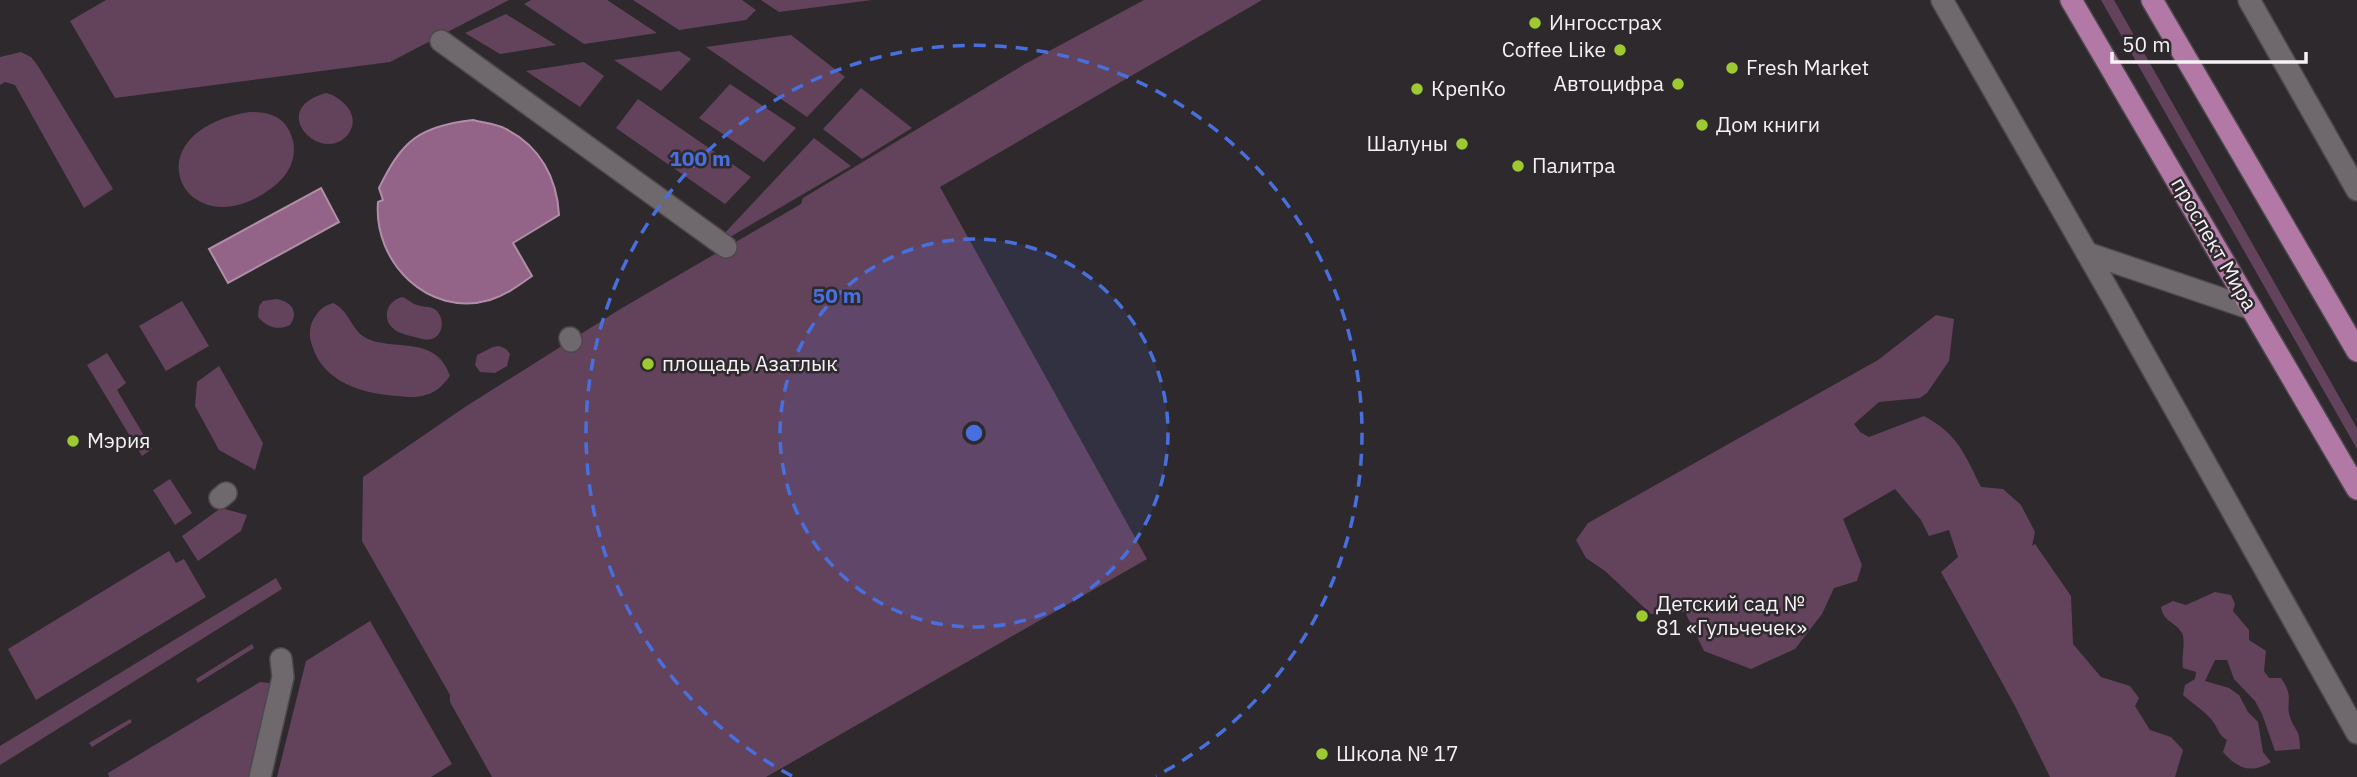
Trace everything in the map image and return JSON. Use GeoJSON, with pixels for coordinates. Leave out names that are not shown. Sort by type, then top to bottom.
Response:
{"type":"FeatureCollection","features":[{"type":"Feature","properties":{"kind":"main road","name":"проспект Мира"},"geometry":{"type":"LineString","coordinates":[[2071,0],[2357,489]]}},
{"type":"Feature","properties":{"kind":"main road"},"geometry":{"type":"LineString","coordinates":[[2152,0],[2357,351]]}},
{"type":"Feature","properties":{"kind":"street"},"geometry":{"type":"LineString","coordinates":[[1942,0],[2357,733]]}},
{"type":"Feature","properties":{"kind":"street"},"geometry":{"type":"LineString","coordinates":[[2249,0],[2357,190]]}},
{"type":"Feature","properties":{"kind":"street"},"geometry":{"type":"LineString","coordinates":[[441,41],[726,247]]}},
{"type":"Feature","properties":{"kind":"street"},"geometry":{"type":"LineString","coordinates":[[2087,253],[2252,309]]}},
{"type":"Feature","properties":{"kind":"street"},"geometry":{"type":"LineString","coordinates":[[260,777],[283,677],[281,659]]}},
{"type":"Feature","properties":{"kind":"shaded area"},"geometry":{"type":"Polygon","coordinates":[[[106,0],[509,0],[390,62],[115,98],[70,21],[106,0]]]}},
{"type":"Feature","properties":{"kind":"shaded area"},"geometry":{"type":"Polygon","coordinates":[[[531,0],[607,0],[657,33],[584,44],[524,4],[531,0]]]}},
{"type":"Feature","properties":{"kind":"shaded area"},"geometry":{"type":"Polygon","coordinates":[[[633,0],[742,0],[756,10],[746,20],[679,30],[633,0]]]}},
{"type":"Feature","properties":{"kind":"shaded area"},"geometry":{"type":"Polygon","coordinates":[[[761,0],[872,0],[779,12],[761,0]]]}},
{"type":"Feature","properties":{"kind":"shaded area"},"geometry":{"type":"Polygon","coordinates":[[[1144,0],[1262,0],[940,187],[1147,559],[766,777],[492,777],[450,702],[450,695],[362,541],[363,477],[465,407],[622,308],[801,204],[803,198],[1025,64],[1144,0]]]}},
{"type":"Feature","properties":{"kind":"shaded area"},"geometry":{"type":"Polygon","coordinates":[[[2101,0],[2114,0],[2357,428],[2357,449],[2101,0]]]}},
{"type":"Feature","properties":{"kind":"shaded area"},"geometry":{"type":"Polygon","coordinates":[[[506,14],[556,45],[500,54],[465,33],[506,14]]]}},
{"type":"Feature","properties":{"kind":"shaded area"},"geometry":{"type":"Polygon","coordinates":[[[791,35],[845,77],[807,117],[706,47],[791,35]]]}},
{"type":"Feature","properties":{"kind":"shaded area"},"geometry":{"type":"Polygon","coordinates":[[[679,51],[691,59],[661,91],[614,60],[679,51]]]}},
{"type":"Feature","properties":{"kind":"shaded area"},"geometry":{"type":"Polygon","coordinates":[[[21,52],[31,57],[38,66],[113,189],[84,208],[15,85],[5,82],[0,85],[0,57],[21,52]]]}},
{"type":"Feature","properties":{"kind":"shaded area"},"geometry":{"type":"Polygon","coordinates":[[[584,62],[604,76],[580,107],[526,71],[584,62]]]}},
{"type":"Feature","properties":{"kind":"shaded area"},"geometry":{"type":"Polygon","coordinates":[[[730,84],[796,128],[764,162],[699,118],[730,84]]]}},
{"type":"Feature","properties":{"kind":"shaded area"},"geometry":{"type":"Polygon","coordinates":[[[861,88],[912,128],[862,159],[823,129],[861,88]]]}},
{"type":"Feature","properties":{"kind":"shaded area"},"geometry":{"type":"Polygon","coordinates":[[[326,93],[338,98],[348,108],[353,120],[349,133],[338,142],[326,144],[314,140],[299,122],[300,111],[308,101],[326,93]]]}},
{"type":"Feature","properties":{"kind":"shaded area"},"geometry":{"type":"Polygon","coordinates":[[[638,99],[751,177],[725,204],[616,128],[638,99]]]}},
{"type":"Feature","properties":{"kind":"shaded area"},"geometry":{"type":"Polygon","coordinates":[[[249,112],[271,115],[287,126],[293,141],[294,154],[287,172],[273,187],[242,204],[215,206],[195,198],[182,182],[179,163],[188,142],[211,124],[249,112]]]}},
{"type":"Feature","properties":{"kind":"shaded area"},"geometry":{"type":"Polygon","coordinates":[[[473,120],[506,129],[528,144],[550,176],[558,201],[559,215],[513,243],[532,276],[496,298],[467,303],[446,301],[426,293],[409,280],[395,264],[385,245],[379,224],[378,202],[383,200],[379,188],[387,172],[415,138],[439,126],[473,120]]]}},
{"type":"Feature","properties":{"kind":"shaded area"},"geometry":{"type":"Polygon","coordinates":[[[814,138],[851,166],[725,240],[721,237],[814,138]]]}},
{"type":"Feature","properties":{"kind":"shaded area"},"geometry":{"type":"Polygon","coordinates":[[[321,188],[339,222],[228,283],[209,249],[321,188]]]}},
{"type":"Feature","properties":{"kind":"shaded area"},"geometry":{"type":"Polygon","coordinates":[[[402,297],[437,311],[442,327],[437,336],[428,340],[422,339],[401,333],[391,326],[387,311],[392,302],[402,297]]]}},
{"type":"Feature","properties":{"kind":"shaded area"},"geometry":{"type":"Polygon","coordinates":[[[277,299],[287,302],[294,312],[290,325],[281,328],[272,327],[258,317],[259,306],[263,301],[277,299]]]}},
{"type":"Feature","properties":{"kind":"shaded area"},"geometry":{"type":"Polygon","coordinates":[[[182,301],[209,346],[166,371],[139,326],[182,301]]]}},
{"type":"Feature","properties":{"kind":"shaded area"},"geometry":{"type":"Polygon","coordinates":[[[333,303],[343,310],[366,338],[425,349],[444,363],[450,376],[433,392],[412,397],[372,393],[346,384],[325,369],[317,358],[310,336],[310,329],[317,314],[333,303]]]}},
{"type":"Feature","properties":{"kind":"shaded area"},"geometry":{"type":"Polygon","coordinates":[[[1936,315],[1954,319],[1949,361],[1927,393],[1920,398],[1879,402],[1854,424],[1860,432],[1869,437],[1924,416],[1953,438],[1981,487],[2003,489],[2021,505],[2035,532],[2032,546],[2035,544],[2071,596],[2073,644],[2101,677],[2130,686],[2139,698],[2135,706],[2150,730],[2171,737],[2183,750],[2175,777],[2050,777],[2015,706],[1941,572],[1958,557],[1949,530],[1929,536],[1921,520],[1895,489],[1843,519],[1862,565],[1857,581],[1834,588],[1822,614],[1795,649],[1751,669],[1704,651],[1685,612],[1651,614],[1605,571],[1586,558],[1576,540],[1588,523],[1878,360],[1936,315]]]}},
{"type":"Feature","properties":{"kind":"shaded area"},"geometry":{"type":"Polygon","coordinates":[[[499,346],[510,354],[507,366],[495,373],[480,372],[475,365],[477,355],[499,346]]]}},
{"type":"Feature","properties":{"kind":"shaded area"},"geometry":{"type":"Polygon","coordinates":[[[107,353],[126,383],[117,390],[152,449],[142,456],[87,365],[107,353]]]}},
{"type":"Feature","properties":{"kind":"shaded area"},"geometry":{"type":"Polygon","coordinates":[[[219,366],[263,443],[255,470],[219,450],[195,406],[197,382],[219,366]]]}},
{"type":"Feature","properties":{"kind":"shaded area"},"geometry":{"type":"Polygon","coordinates":[[[170,479],[192,513],[175,525],[153,490],[170,479]]]}},
{"type":"Feature","properties":{"kind":"shaded area"},"geometry":{"type":"Polygon","coordinates":[[[221,508],[247,515],[241,531],[198,561],[182,536],[221,508]]]}},
{"type":"Feature","properties":{"kind":"shaded area"},"geometry":{"type":"Polygon","coordinates":[[[169,551],[176,563],[184,559],[206,597],[36,700],[8,649],[169,551]]]}},
{"type":"Feature","properties":{"kind":"shaded area"},"geometry":{"type":"Polygon","coordinates":[[[276,578],[282,589],[0,765],[0,746],[276,578]]]}},
{"type":"Feature","properties":{"kind":"shaded area"},"geometry":{"type":"Polygon","coordinates":[[[2215,592],[2231,595],[2235,604],[2233,611],[2249,630],[2249,640],[2266,651],[2264,671],[2269,678],[2281,678],[2289,695],[2290,717],[2299,737],[2300,749],[2275,751],[2262,714],[2255,701],[2234,679],[2227,660],[2215,660],[2205,681],[2229,688],[2239,695],[2248,712],[2258,722],[2263,752],[2271,762],[2257,768],[2245,768],[2229,758],[2223,752],[2227,740],[2213,721],[2183,695],[2185,685],[2195,679],[2196,672],[2183,668],[2182,633],[2167,619],[2161,607],[2173,601],[2186,605],[2215,592]]]}},
{"type":"Feature","properties":{"kind":"shaded area"},"geometry":{"type":"Polygon","coordinates":[[[370,621],[452,764],[431,777],[277,777],[306,661],[370,621]]]}},
{"type":"Feature","properties":{"kind":"shaded area"},"geometry":{"type":"Polygon","coordinates":[[[252,644],[254,648],[198,683],[196,679],[252,644]]]}},
{"type":"Feature","properties":{"kind":"shaded area"},"geometry":{"type":"Polygon","coordinates":[[[260,682],[273,686],[253,777],[109,777],[108,773],[260,682]]]}},
{"type":"Feature","properties":{"kind":"shaded area"},"geometry":{"type":"Polygon","coordinates":[[[130,719],[132,722],[92,747],[89,743],[130,719]]]}},
{"type":"Feature","properties":{"kind":"place","name":"Ингосстрах"},"geometry":{"type":"Point","coordinates":[1535,23]}},
{"type":"Feature","properties":{"kind":"place","name":"Coffee Like"},"geometry":{"type":"Point","coordinates":[1620,50]}},
{"type":"Feature","properties":{"kind":"place","name":"Fresh Market"},"geometry":{"type":"Point","coordinates":[1732,68]}},
{"type":"Feature","properties":{"kind":"place","name":"Автоцифра"},"geometry":{"type":"Point","coordinates":[1678,84]}},
{"type":"Feature","properties":{"kind":"place","name":"КрепКо"},"geometry":{"type":"Point","coordinates":[1417,89]}},
{"type":"Feature","properties":{"kind":"place","name":"Дом книги"},"geometry":{"type":"Point","coordinates":[1702,125]}},
{"type":"Feature","properties":{"kind":"place","name":"Шалуны"},"geometry":{"type":"Point","coordinates":[1462,144]}},
{"type":"Feature","properties":{"kind":"place","name":"Палитра"},"geometry":{"type":"Point","coordinates":[1518,166]}},
{"type":"Feature","properties":{"kind":"place","name":"площадь Азатлык"},"geometry":{"type":"Point","coordinates":[648,364]}},
{"type":"Feature","properties":{"kind":"place","name":"Мэрия"},"geometry":{"type":"Point","coordinates":[73,441]}},
{"type":"Feature","properties":{"kind":"place","name":"Детский сад № 81 «Гульчечек»"},"geometry":{"type":"Point","coordinates":[1642,616]}},
{"type":"Feature","properties":{"kind":"place","name":"Школа № 17"},"geometry":{"type":"Point","coordinates":[1322,754]}}]}
